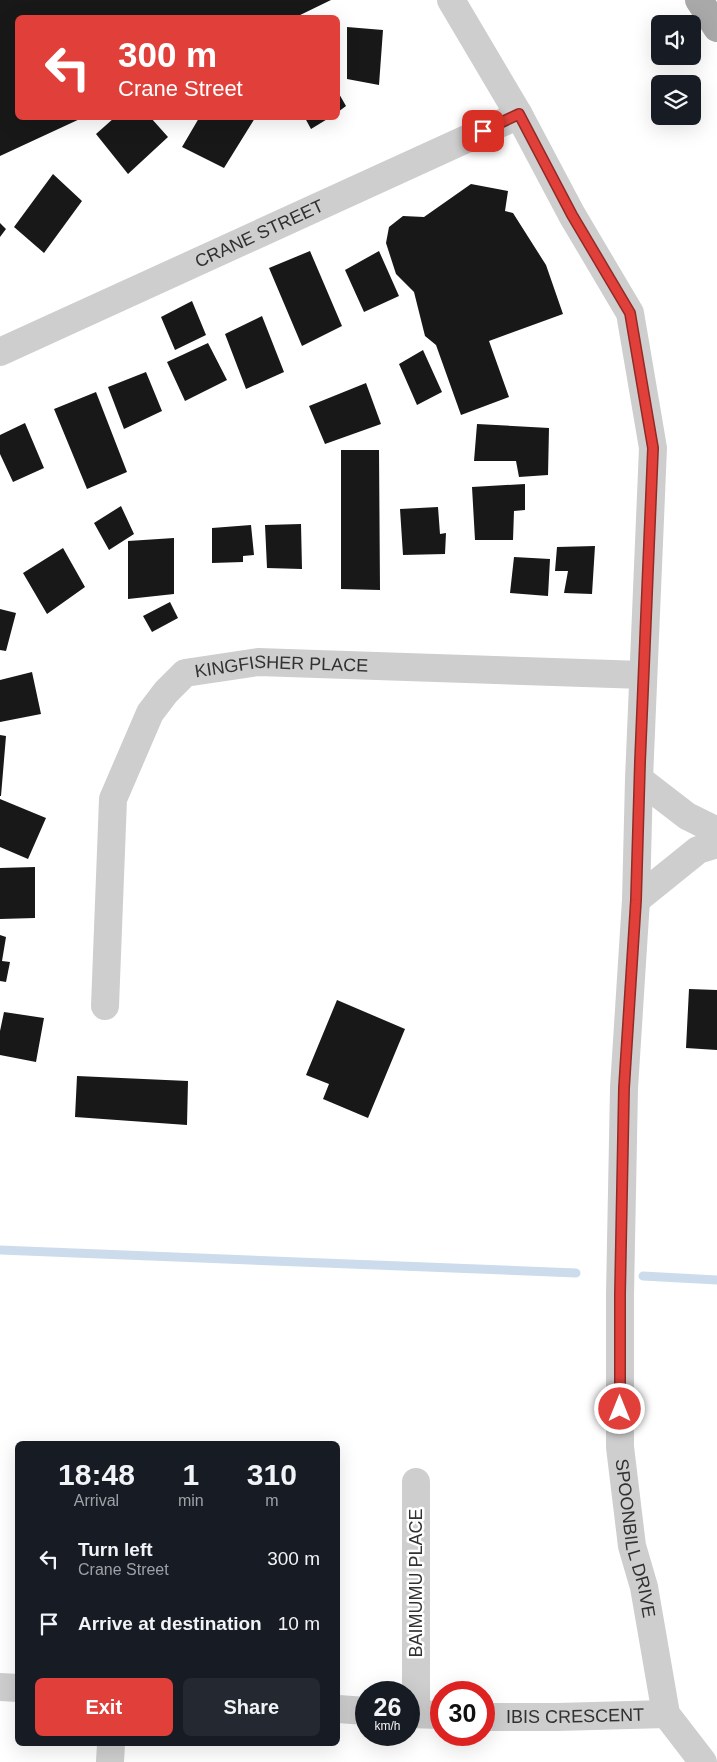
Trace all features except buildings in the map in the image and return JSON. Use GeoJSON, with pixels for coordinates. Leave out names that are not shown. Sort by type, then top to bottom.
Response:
{"type":"FeatureCollection","features":[{"type":"Feature","properties":{"kind":"main road"},"geometry":{"type":"LineString","coordinates":[[699,0],[717,28]]}},
{"type":"Feature","properties":{"kind":"street","name":"SPOONBILL DRIVE"},"geometry":{"type":"LineString","coordinates":[[451,0],[519,114],[572,215],[630,313],[653,448],[639,779],[636,900],[624,1088],[620,1294],[620,1447],[632,1546],[644,1587],[666,1714],[703,1762]]}},
{"type":"Feature","properties":{"kind":"street","name":"CRANE STREET"},"geometry":{"type":"LineString","coordinates":[[0,352],[519,114]]}},
{"type":"Feature","properties":{"kind":"street","name":"KINGFISHER PLACE"},"geometry":{"type":"LineString","coordinates":[[104,1006],[113,799],[150,713],[166,692],[185,673],[258,662],[643,675]]}},
{"type":"Feature","properties":{"kind":"street"},"geometry":{"type":"LineString","coordinates":[[639,779],[687,816],[717,831]]}},
{"type":"Feature","properties":{"kind":"street"},"geometry":{"type":"LineString","coordinates":[[636,900],[698,850],[717,844]]}},
{"type":"Feature","properties":{"kind":"street","name":"BAIMUMU PLACE"},"geometry":{"type":"LineString","coordinates":[[416,1482],[422,1714]]}},
{"type":"Feature","properties":{"kind":"street"},"geometry":{"type":"LineString","coordinates":[[0,1687],[15,1688]]}},
{"type":"Feature","properties":{"kind":"street"},"geometry":{"type":"LineString","coordinates":[[340,1709],[355,1710]]}},
{"type":"Feature","properties":{"kind":"street","name":"IBIS CRESCENT"},"geometry":{"type":"LineString","coordinates":[[495,1717],[666,1714]]}},
{"type":"Feature","properties":{"kind":"street"},"geometry":{"type":"LineString","coordinates":[[110,1762],[111,1746]]}},
{"type":"Feature","properties":{"kind":"waterway"},"geometry":{"type":"LineString","coordinates":[[0,1250],[576,1273]]}},
{"type":"Feature","properties":{"kind":"waterway"},"geometry":{"type":"LineString","coordinates":[[643,1276],[717,1280]]}},
{"type":"Feature","properties":{"kind":"route"},"geometry":{"type":"LineString","coordinates":[[483,131],[519,114],[572,215],[630,313],[653,448],[636,900],[624,1088],[620,1409]]}}]}
